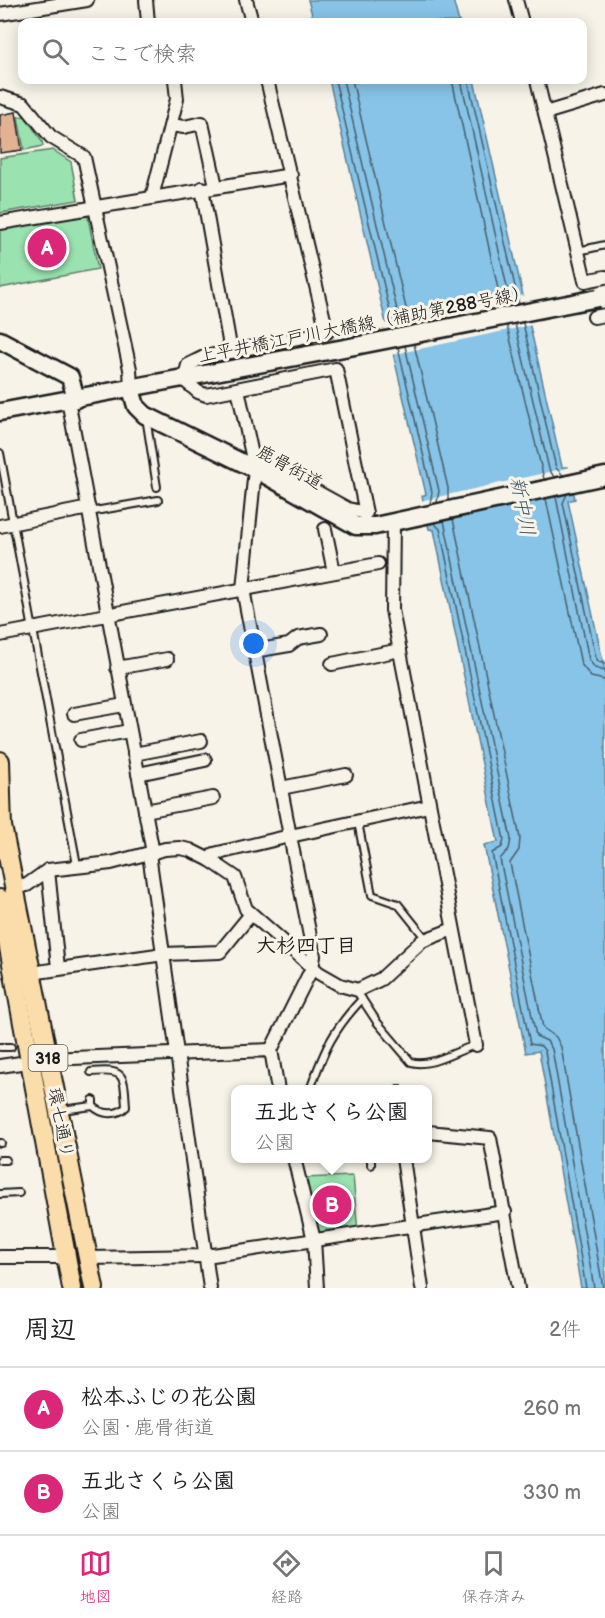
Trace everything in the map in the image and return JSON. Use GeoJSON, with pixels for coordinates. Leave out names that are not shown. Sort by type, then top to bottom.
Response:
{"type":"FeatureCollection","features":[{"type":"Feature","properties":{"kind":"main road","name":"環七通り"},"geometry":{"type":"LineString","coordinates":[[0,761],[1,822],[16,976]]}},
{"type":"Feature","properties":{"kind":"main road","name":"環七通り"},"geometry":{"type":"LineString","coordinates":[[7,894],[2,920],[40,1061],[58,1111],[94,1288]]}},
{"type":"Feature","properties":{"kind":"main road","name":"環七通り"},"geometry":{"type":"LineString","coordinates":[[40,1061],[72,1288]]}},
{"type":"Feature","properties":{"kind":"street"},"geometry":{"type":"LineString","coordinates":[[0,14],[45,3],[87,0]]}},
{"type":"Feature","properties":{"kind":"street"},"geometry":{"type":"LineString","coordinates":[[146,0],[148,18]]}},
{"type":"Feature","properties":{"kind":"street"},"geometry":{"type":"LineString","coordinates":[[246,0],[251,18]]}},
{"type":"Feature","properties":{"kind":"street"},"geometry":{"type":"LineString","coordinates":[[516,0],[521,18]]}},
{"type":"Feature","properties":{"kind":"street"},"geometry":{"type":"LineString","coordinates":[[152,197],[177,99],[175,84]]}},
{"type":"Feature","properties":{"kind":"street"},"geometry":{"type":"LineString","coordinates":[[254,465],[259,460],[348,509],[366,513],[336,369],[206,395],[198,393],[184,380],[188,365],[204,357],[327,332],[268,84]]}},
{"type":"Feature","properties":{"kind":"street"},"geometry":{"type":"LineString","coordinates":[[538,84],[585,281],[605,277]]}},
{"type":"Feature","properties":{"kind":"street"},"geometry":{"type":"LineString","coordinates":[[545,113],[605,95]]}},
{"type":"Feature","properties":{"kind":"street"},"geometry":{"type":"LineString","coordinates":[[0,97],[24,104],[51,137],[84,157],[130,369],[131,389],[136,406],[146,415]]}},
{"type":"Feature","properties":{"kind":"street"},"geometry":{"type":"LineString","coordinates":[[171,125],[184,127],[202,123],[216,186]]}},
{"type":"Feature","properties":{"kind":"street"},"geometry":{"type":"LineString","coordinates":[[0,223],[291,175]]}},
{"type":"Feature","properties":{"kind":"street"},"geometry":{"type":"LineString","coordinates":[[202,189],[231,352]]}},
{"type":"Feature","properties":{"kind":"street","name":"上平井橋江戸川大橋線（補助第288号線）"},"geometry":{"type":"LineString","coordinates":[[131,389],[602,297]]}},
{"type":"Feature","properties":{"kind":"street"},"geometry":{"type":"LineString","coordinates":[[0,340],[70,377],[89,510],[145,811],[210,1288]]}},
{"type":"Feature","properties":{"kind":"street"},"geometry":{"type":"LineString","coordinates":[[0,412],[131,389]]}},
{"type":"Feature","properties":{"kind":"street"},"geometry":{"type":"LineString","coordinates":[[238,389],[254,465],[243,589],[314,956],[312,968],[272,1050],[277,1085]]}},
{"type":"Feature","properties":{"kind":"street","name":"鹿骨街道"},"geometry":{"type":"LineString","coordinates":[[146,415],[254,465],[348,523],[363,527],[604,476]]}},
{"type":"Feature","properties":{"kind":"street"},"geometry":{"type":"LineString","coordinates":[[0,526],[89,510]]}},
{"type":"Feature","properties":{"kind":"street"},"geometry":{"type":"LineString","coordinates":[[398,521],[392,610],[476,1044]]}},
{"type":"Feature","properties":{"kind":"street"},"geometry":{"type":"LineString","coordinates":[[326,529],[334,572]]}},
{"type":"Feature","properties":{"kind":"street"},"geometry":{"type":"LineString","coordinates":[[0,635],[378,564]]}},
{"type":"Feature","properties":{"kind":"street"},"geometry":{"type":"LineString","coordinates":[[254,651],[289,645],[298,638],[321,634]]}},
{"type":"Feature","properties":{"kind":"street"},"geometry":{"type":"LineString","coordinates":[[332,664],[400,650]]}},
{"type":"Feature","properties":{"kind":"street"},"geometry":{"type":"LineString","coordinates":[[117,668],[167,659]]}},
{"type":"Feature","properties":{"kind":"street"},"geometry":{"type":"LineString","coordinates":[[74,714],[124,705]]}},
{"type":"Feature","properties":{"kind":"street"},"geometry":{"type":"LineString","coordinates":[[81,740],[129,731]]}},
{"type":"Feature","properties":{"kind":"street"},"geometry":{"type":"LineString","coordinates":[[134,754],[201,741]]}},
{"type":"Feature","properties":{"kind":"street"},"geometry":{"type":"LineString","coordinates":[[138,774],[205,760]]}},
{"type":"Feature","properties":{"kind":"street"},"geometry":{"type":"LineString","coordinates":[[281,788],[346,775]]}},
{"type":"Feature","properties":{"kind":"street"},"geometry":{"type":"LineString","coordinates":[[145,811],[213,798]]}},
{"type":"Feature","properties":{"kind":"street"},"geometry":{"type":"LineString","coordinates":[[210,860],[214,854],[224,851],[429,806]]}},
{"type":"Feature","properties":{"kind":"street"},"geometry":{"type":"LineString","coordinates":[[7,894],[27,885],[48,870],[111,863],[180,848],[210,860],[234,877],[246,909],[251,914],[312,968],[359,994],[381,979],[412,947],[453,929]]}},
{"type":"Feature","properties":{"kind":"street"},"geometry":{"type":"LineString","coordinates":[[48,870],[58,968]]}},
{"type":"Feature","properties":{"kind":"street"},"geometry":{"type":"LineString","coordinates":[[16,976],[164,954],[220,952],[251,914]]}},
{"type":"Feature","properties":{"kind":"street"},"geometry":{"type":"LineString","coordinates":[[0,1066],[40,1061],[90,1066],[178,1054],[272,1050]]}},
{"type":"Feature","properties":{"kind":"street"},"geometry":{"type":"LineString","coordinates":[[432,1132],[490,1138],[518,1288]]}},
{"type":"Feature","properties":{"kind":"street"},"geometry":{"type":"LineString","coordinates":[[295,1163],[314,1240],[317,1288]]}},
{"type":"Feature","properties":{"kind":"street"},"geometry":{"type":"LineString","coordinates":[[404,1163],[422,1288]]}},
{"type":"Feature","properties":{"kind":"street"},"geometry":{"type":"LineString","coordinates":[[88,1258],[206,1256],[505,1212]]}},
{"type":"Feature","properties":{"kind":"street"},"geometry":{"type":"LineString","coordinates":[[0,1257],[66,1257]]}},
{"type":"Feature","properties":{"kind":"lane"},"geometry":{"type":"LineString","coordinates":[[578,251],[605,245]]}},
{"type":"Feature","properties":{"kind":"lane"},"geometry":{"type":"LineString","coordinates":[[146,415],[157,487]]}},
{"type":"Feature","properties":{"kind":"lane"},"geometry":{"type":"LineString","coordinates":[[0,453],[77,865]]}},
{"type":"Feature","properties":{"kind":"lane"},"geometry":{"type":"LineString","coordinates":[[89,510],[158,500]]}},
{"type":"Feature","properties":{"kind":"lane"},"geometry":{"type":"LineString","coordinates":[[358,821],[372,895],[398,904],[426,939]]}},
{"type":"Feature","properties":{"kind":"lane"},"geometry":{"type":"LineString","coordinates":[[311,1085],[321,1058],[338,1025],[359,994],[377,1022],[411,1062],[433,1061],[476,1044]]}},
{"type":"Feature","properties":{"kind":"lane"},"geometry":{"type":"LineString","coordinates":[[0,1047],[11,1047]]}},
{"type":"Feature","properties":{"kind":"lane"},"geometry":{"type":"LineString","coordinates":[[58,1111],[93,1103],[102,1112],[121,1112],[126,1107],[124,1080],[120,1073],[90,1066]]}},
{"type":"Feature","properties":{"kind":"lane"},"geometry":{"type":"LineString","coordinates":[[0,1194],[19,1193]]}},
{"type":"Feature","properties":{"kind":"green space"},"geometry":{"type":"Polygon","coordinates":[[[25,116],[43,146],[24,150],[18,117],[25,116]]]}},
{"type":"Feature","properties":{"kind":"green space"},"geometry":{"type":"Polygon","coordinates":[[[53,150],[71,162],[78,200],[0,213],[0,158],[53,150]]]}},
{"type":"Feature","properties":{"kind":"green space"},"geometry":{"type":"Polygon","coordinates":[[[83,214],[88,217],[98,269],[0,288],[0,228],[83,214]]]}},
{"type":"Feature","properties":{"kind":"green space"},"geometry":{"type":"Polygon","coordinates":[[[353,1176],[358,1232],[316,1238],[302,1178],[353,1176]]]}},
{"type":"Feature","properties":{"kind":"water"},"geometry":{"type":"Polygon","coordinates":[[[308,0],[453,0],[458,18],[313,18],[308,0]]]}},
{"type":"Feature","properties":{"kind":"water","name":"新中川"},"geometry":{"type":"Polygon","coordinates":[[[330,84],[475,84],[562,467],[568,467],[575,499],[568,501],[605,671],[605,1288],[581,1288],[539,1051],[526,1053],[484,845],[498,842],[434,530],[429,529],[422,496],[426,494],[330,84]]]}},
{"type":"Feature","properties":{"kind":"pier"},"geometry":{"type":"Polygon","coordinates":[[[526,295],[532,325],[391,355],[383,324],[526,295]]]}},
{"type":"Feature","properties":{"kind":"pier"},"geometry":{"type":"Polygon","coordinates":[[[571,467],[575,488],[425,521],[420,501],[571,467]]]}},
{"type":"Feature","properties":{"kind":"building"},"geometry":{"type":"Polygon","coordinates":[[[16,112],[22,150],[0,153],[0,115],[16,112]]]}},
{"type":"Feature","properties":{"kind":"tunnel"},"geometry":{"type":"LineString","coordinates":[[585,281],[594,317]]}},
{"type":"Feature","properties":{"kind":"tunnel"},"geometry":{"type":"LineString","coordinates":[[327,332],[336,369]]}},
{"type":"Feature","properties":{"kind":"place","name":"松本ふじの花公園"},"geometry":{"type":"Point","coordinates":[47,248]}},
{"type":"Feature","properties":{"kind":"place","name":"五北さくら公園"},"geometry":{"type":"Point","coordinates":[332,1205]}},
{"type":"Feature","properties":{"kind":"district","name":"大杉四丁目"},"geometry":{"type":"Point","coordinates":[306,945]}}]}
